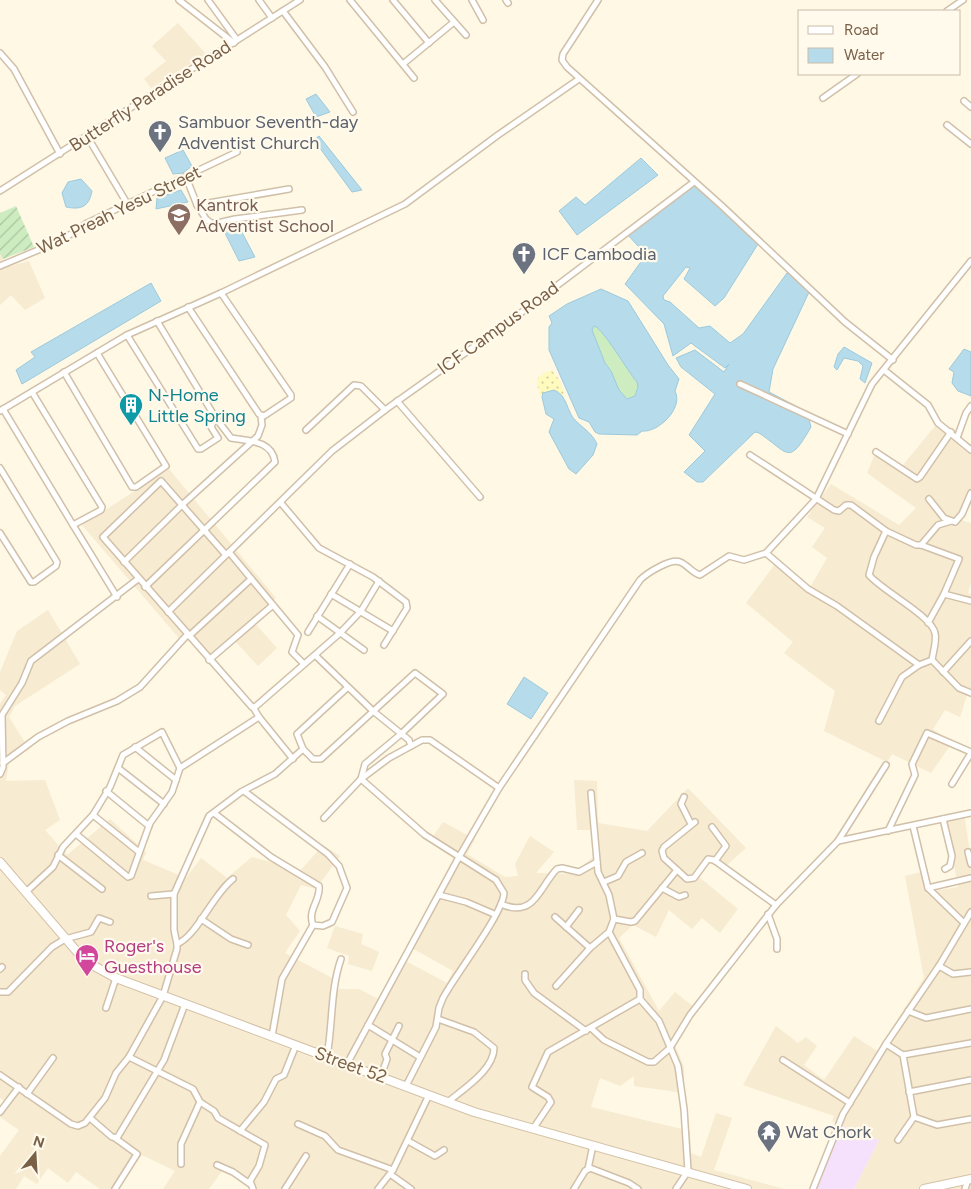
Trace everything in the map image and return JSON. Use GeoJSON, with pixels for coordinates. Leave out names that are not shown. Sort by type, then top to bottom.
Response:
{"type":"FeatureCollection","features":[{"type":"Feature","properties":{"kind":"street"},"geometry":{"type":"LineString","coordinates":[[179,0],[236,42]]}},
{"type":"Feature","properties":{"kind":"street"},"geometry":{"type":"LineString","coordinates":[[208,0],[236,42]]}},
{"type":"Feature","properties":{"kind":"street"},"geometry":{"type":"LineString","coordinates":[[259,0],[272,18]]}},
{"type":"Feature","properties":{"kind":"street","name":"Butterfly Paradise Road"},"geometry":{"type":"LineString","coordinates":[[0,191],[300,0]]}},
{"type":"Feature","properties":{"kind":"street"},"geometry":{"type":"LineString","coordinates":[[350,0],[414,78]]}},
{"type":"Feature","properties":{"kind":"street"},"geometry":{"type":"LineString","coordinates":[[393,0],[429,43]]}},
{"type":"Feature","properties":{"kind":"street"},"geometry":{"type":"LineString","coordinates":[[435,0],[466,35]]}},
{"type":"Feature","properties":{"kind":"street"},"geometry":{"type":"LineString","coordinates":[[472,0],[484,20]]}},
{"type":"Feature","properties":{"kind":"street"},"geometry":{"type":"LineString","coordinates":[[598,0],[563,54],[562,60],[578,79],[694,182],[845,322],[893,360]]}},
{"type":"Feature","properties":{"kind":"street"},"geometry":{"type":"LineString","coordinates":[[948,10],[963,0]]}},
{"type":"Feature","properties":{"kind":"street"},"geometry":{"type":"LineString","coordinates":[[284,11],[326,67],[353,112]]}},
{"type":"Feature","properties":{"kind":"street"},"geometry":{"type":"LineString","coordinates":[[403,64],[454,22]]}},
{"type":"Feature","properties":{"kind":"street"},"geometry":{"type":"LineString","coordinates":[[0,53],[14,69],[60,154]]}},
{"type":"Feature","properties":{"kind":"street"},"geometry":{"type":"LineString","coordinates":[[823,98],[856,75]]}},
{"type":"Feature","properties":{"kind":"street"},"geometry":{"type":"LineString","coordinates":[[117,597],[2,410],[127,335],[405,204],[578,79]]}},
{"type":"Feature","properties":{"kind":"street"},"geometry":{"type":"LineString","coordinates":[[964,101],[971,107]]}},
{"type":"Feature","properties":{"kind":"street"},"geometry":{"type":"LineString","coordinates":[[947,125],[971,144]]}},
{"type":"Feature","properties":{"kind":"street"},"geometry":{"type":"LineString","coordinates":[[87,136],[128,205]]}},
{"type":"Feature","properties":{"kind":"street","name":"Wat Preah Yesu Street"},"geometry":{"type":"LineString","coordinates":[[0,266],[62,240],[87,224],[237,152]]}},
{"type":"Feature","properties":{"kind":"street"},"geometry":{"type":"LineString","coordinates":[[186,177],[197,205],[211,223],[302,210]]}},
{"type":"Feature","properties":{"kind":"street","name":"ICF Campus Road"},"geometry":{"type":"LineString","coordinates":[[168,612],[332,451],[397,401],[510,321],[694,182]]}},
{"type":"Feature","properties":{"kind":"street"},"geometry":{"type":"LineString","coordinates":[[197,205],[289,189]]}},
{"type":"Feature","properties":{"kind":"street"},"geometry":{"type":"LineString","coordinates":[[347,1064],[460,856],[500,788],[645,575],[674,561],[680,562],[700,575],[728,556],[744,560],[766,552],[816,499],[872,384],[971,261]]}},
{"type":"Feature","properties":{"kind":"street"},"geometry":{"type":"LineString","coordinates":[[221,292],[291,395],[291,398],[261,416]]}},
{"type":"Feature","properties":{"kind":"street"},"geometry":{"type":"LineString","coordinates":[[124,562],[260,432],[261,416],[188,307]]}},
{"type":"Feature","properties":{"kind":"street"},"geometry":{"type":"LineString","coordinates":[[145,587],[274,465],[275,460],[266,447],[253,440],[232,438],[215,417],[157,321]]}},
{"type":"Feature","properties":{"kind":"street"},"geometry":{"type":"LineString","coordinates":[[127,335],[199,450],[218,438],[211,427],[215,417]]}},
{"type":"Feature","properties":{"kind":"street"},"geometry":{"type":"LineString","coordinates":[[64,372],[132,487],[136,487],[166,466],[96,353]]}},
{"type":"Feature","properties":{"kind":"street"},"geometry":{"type":"LineString","coordinates":[[884,370],[928,405],[935,420],[971,450]]}},
{"type":"Feature","properties":{"kind":"street"},"geometry":{"type":"LineString","coordinates":[[740,384],[848,434]]}},
{"type":"Feature","properties":{"kind":"street"},"geometry":{"type":"LineString","coordinates":[[306,430],[354,385],[361,386],[385,410]]}},
{"type":"Feature","properties":{"kind":"street"},"geometry":{"type":"LineString","coordinates":[[32,392],[102,507],[89,517],[73,524]]}},
{"type":"Feature","properties":{"kind":"street"},"geometry":{"type":"LineString","coordinates":[[397,401],[480,497]]}},
{"type":"Feature","properties":{"kind":"street"},"geometry":{"type":"LineString","coordinates":[[957,438],[966,413],[971,406]]}},
{"type":"Feature","properties":{"kind":"street"},"geometry":{"type":"LineString","coordinates":[[876,452],[917,479],[920,478],[951,432]]}},
{"type":"Feature","properties":{"kind":"street"},"geometry":{"type":"LineString","coordinates":[[750,455],[816,499],[838,511],[846,505],[851,505],[886,531],[916,545],[921,545],[959,559],[944,594],[928,624]]}},
{"type":"Feature","properties":{"kind":"street"},"geometry":{"type":"LineString","coordinates":[[0,468],[57,562],[56,566],[34,582],[31,582],[0,533]]}},
{"type":"Feature","properties":{"kind":"street"},"geometry":{"type":"LineString","coordinates":[[293,758],[253,707],[248,705],[104,539],[104,534],[161,480],[251,578],[298,635],[292,652],[304,664]]}},
{"type":"Feature","properties":{"kind":"street"},"geometry":{"type":"LineString","coordinates":[[929,499],[940,514],[955,522],[962,514],[971,493]]}},
{"type":"Feature","properties":{"kind":"street"},"geometry":{"type":"LineString","coordinates":[[281,503],[319,548],[379,581],[408,604],[394,631],[384,645]]}},
{"type":"Feature","properties":{"kind":"street"},"geometry":{"type":"LineString","coordinates":[[921,545],[938,525],[951,520]]}},
{"type":"Feature","properties":{"kind":"street"},"geometry":{"type":"LineString","coordinates":[[886,531],[874,557],[870,576],[909,605],[936,633],[932,660]]}},
{"type":"Feature","properties":{"kind":"street"},"geometry":{"type":"LineString","coordinates":[[766,552],[808,589],[837,606],[920,665]]}},
{"type":"Feature","properties":{"kind":"street"},"geometry":{"type":"LineString","coordinates":[[308,632],[350,564]]}},
{"type":"Feature","properties":{"kind":"street"},"geometry":{"type":"LineString","coordinates":[[3,763],[38,737],[68,721],[117,701],[140,687],[188,636],[251,578]]}},
{"type":"Feature","properties":{"kind":"street"},"geometry":{"type":"LineString","coordinates":[[0,774],[3,769],[2,715],[22,683],[31,662],[138,579]]}},
{"type":"Feature","properties":{"kind":"street"},"geometry":{"type":"LineString","coordinates":[[253,707],[340,633],[361,611],[379,581]]}},
{"type":"Feature","properties":{"kind":"street"},"geometry":{"type":"LineString","coordinates":[[331,594],[394,631]]}},
{"type":"Feature","properties":{"kind":"street"},"geometry":{"type":"LineString","coordinates":[[944,594],[971,601]]}},
{"type":"Feature","properties":{"kind":"street"},"geometry":{"type":"LineString","coordinates":[[209,660],[272,605]]}},
{"type":"Feature","properties":{"kind":"street"},"geometry":{"type":"LineString","coordinates":[[317,616],[364,650]]}},
{"type":"Feature","properties":{"kind":"street"},"geometry":{"type":"LineString","coordinates":[[943,672],[971,641]]}},
{"type":"Feature","properties":{"kind":"street"},"geometry":{"type":"LineString","coordinates":[[315,655],[373,712],[409,740],[411,746]]}},
{"type":"Feature","properties":{"kind":"street"},"geometry":{"type":"LineString","coordinates":[[879,721],[902,677],[920,665],[932,660]]}},
{"type":"Feature","properties":{"kind":"street"},"geometry":{"type":"LineString","coordinates":[[932,660],[960,688],[971,693]]}},
{"type":"Feature","properties":{"kind":"street"},"geometry":{"type":"LineString","coordinates":[[348,688],[297,734],[303,749],[313,759],[319,760],[415,673],[443,694],[401,734],[365,764],[361,779]]}},
{"type":"Feature","properties":{"kind":"street"},"geometry":{"type":"LineString","coordinates":[[76,834],[128,877],[131,876],[149,826],[164,804],[180,768],[259,717]]}},
{"type":"Feature","properties":{"kind":"street"},"geometry":{"type":"LineString","coordinates":[[26,892],[53,867],[58,855],[93,815],[118,768],[123,754],[162,732],[180,768]]}},
{"type":"Feature","properties":{"kind":"street"},"geometry":{"type":"LineString","coordinates":[[888,831],[915,775],[912,764],[927,733],[971,752],[952,784]]}},
{"type":"Feature","properties":{"kind":"street"},"geometry":{"type":"LineString","coordinates":[[324,818],[361,779],[389,758],[422,740],[430,740],[500,788]]}},
{"type":"Feature","properties":{"kind":"street"},"geometry":{"type":"LineString","coordinates":[[135,747],[176,780]]}},
{"type":"Feature","properties":{"kind":"street"},"geometry":{"type":"LineString","coordinates":[[0,1074],[74,1126],[82,1125],[90,1118],[129,1057],[163,996],[178,949],[174,930],[174,894],[189,866],[206,822],[214,813],[244,791],[270,776],[303,749]]}},
{"type":"Feature","properties":{"kind":"street"},"geometry":{"type":"LineString","coordinates":[[525,974],[524,980],[534,993],[604,1040],[651,1062],[670,1048],[690,1015],[768,914],[838,841],[886,765]]}},
{"type":"Feature","properties":{"kind":"street"},"geometry":{"type":"LineString","coordinates":[[118,768],[164,804]]}},
{"type":"Feature","properties":{"kind":"street"},"geometry":{"type":"LineString","coordinates":[[361,779],[424,835],[460,856],[500,884],[504,893],[501,904],[480,940],[449,986],[439,1008],[436,1027],[406,1086]]}},
{"type":"Feature","properties":{"kind":"street"},"geometry":{"type":"LineString","coordinates":[[106,791],[149,826]]}},
{"type":"Feature","properties":{"kind":"street"},"geometry":{"type":"LineString","coordinates":[[244,791],[248,791],[328,854],[344,875],[348,888],[332,922],[324,926],[312,925]]}},
{"type":"Feature","properties":{"kind":"street"},"geometry":{"type":"LineString","coordinates":[[556,986],[590,948],[609,932],[614,919],[604,882],[598,872],[591,793]]}},
{"type":"Feature","properties":{"kind":"street"},"geometry":{"type":"LineString","coordinates":[[684,797],[681,804],[693,823],[662,851],[664,858],[683,877],[691,879],[694,878],[708,859],[715,861],[776,905]]}},
{"type":"Feature","properties":{"kind":"street"},"geometry":{"type":"LineString","coordinates":[[214,813],[271,857],[319,886],[310,915],[312,925],[282,979],[272,1036]]}},
{"type":"Feature","properties":{"kind":"street"},"geometry":{"type":"LineString","coordinates":[[838,841],[971,813]]}},
{"type":"Feature","properties":{"kind":"street"},"geometry":{"type":"LineString","coordinates":[[93,815],[140,852]]}},
{"type":"Feature","properties":{"kind":"street"},"geometry":{"type":"LineString","coordinates":[[943,819],[952,856],[950,866],[945,869]]}},
{"type":"Feature","properties":{"kind":"street"},"geometry":{"type":"LineString","coordinates":[[913,826],[928,888],[964,923]]}},
{"type":"Feature","properties":{"kind":"street"},"geometry":{"type":"LineString","coordinates":[[712,827],[726,846],[715,861]]}},
{"type":"Feature","properties":{"kind":"street"},"geometry":{"type":"LineString","coordinates":[[968,852],[971,864]]}},
{"type":"Feature","properties":{"kind":"street"},"geometry":{"type":"LineString","coordinates":[[604,882],[618,876],[626,862],[642,853]]}},
{"type":"Feature","properties":{"kind":"street"},"geometry":{"type":"LineString","coordinates":[[58,855],[102,889]]}},
{"type":"Feature","properties":{"kind":"street"},"geometry":{"type":"LineString","coordinates":[[501,904],[514,908],[532,902],[540,895],[557,869],[565,868],[579,872],[597,862]]}},
{"type":"Feature","properties":{"kind":"street","name":"Street 52"},"geometry":{"type":"LineString","coordinates":[[1,866],[26,892],[84,961],[116,978],[507,1123],[593,1144],[688,1171],[726,1186],[747,1189]]}},
{"type":"Feature","properties":{"kind":"street"},"geometry":{"type":"LineString","coordinates":[[614,919],[633,922],[677,870]]}},
{"type":"Feature","properties":{"kind":"street"},"geometry":{"type":"LineString","coordinates":[[928,888],[971,878]]}},
{"type":"Feature","properties":{"kind":"street"},"geometry":{"type":"LineString","coordinates":[[177,944],[182,942],[224,886],[233,879]]}},
{"type":"Feature","properties":{"kind":"street"},"geometry":{"type":"LineString","coordinates":[[662,888],[679,897],[685,895]]}},
{"type":"Feature","properties":{"kind":"street"},"geometry":{"type":"LineString","coordinates":[[151,896],[174,894]]}},
{"type":"Feature","properties":{"kind":"street"},"geometry":{"type":"LineString","coordinates":[[438,896],[466,902],[494,914]]}},
{"type":"Feature","properties":{"kind":"street"},"geometry":{"type":"LineString","coordinates":[[566,927],[578,910]]}},
{"type":"Feature","properties":{"kind":"street"},"geometry":{"type":"LineString","coordinates":[[813,1189],[843,1114],[886,1044],[939,966],[971,912]]}},
{"type":"Feature","properties":{"kind":"street"},"geometry":{"type":"LineString","coordinates":[[768,914],[777,939],[777,949]]}},
{"type":"Feature","properties":{"kind":"street"},"geometry":{"type":"LineString","coordinates":[[555,917],[590,948]]}},
{"type":"Feature","properties":{"kind":"street"},"geometry":{"type":"LineString","coordinates":[[0,992],[8,992],[52,947],[66,939],[91,932],[99,918],[110,922]]}},
{"type":"Feature","properties":{"kind":"street"},"geometry":{"type":"LineString","coordinates":[[201,919],[231,939],[248,945]]}},
{"type":"Feature","properties":{"kind":"street"},"geometry":{"type":"LineString","coordinates":[[609,932],[640,990],[640,999],[659,1021],[678,1066],[683,1099],[688,1171],[676,1189]]}},
{"type":"Feature","properties":{"kind":"street"},"geometry":{"type":"LineString","coordinates":[[327,1056],[331,1032],[331,1004],[341,959]]}},
{"type":"Feature","properties":{"kind":"street"},"geometry":{"type":"LineString","coordinates":[[939,966],[953,974],[971,972]]}},
{"type":"Feature","properties":{"kind":"street"},"geometry":{"type":"LineString","coordinates":[[106,1008],[116,978]]}},
{"type":"Feature","properties":{"kind":"street"},"geometry":{"type":"LineString","coordinates":[[533,1129],[551,1102],[548,1097],[532,1088],[550,1050],[640,999]]}},
{"type":"Feature","properties":{"kind":"street"},"geometry":{"type":"LineString","coordinates":[[115,1138],[157,1073],[184,1004]]}},
{"type":"Feature","properties":{"kind":"street"},"geometry":{"type":"LineString","coordinates":[[908,1011],[926,1018],[971,1009]]}},
{"type":"Feature","properties":{"kind":"street"},"geometry":{"type":"LineString","coordinates":[[438,1020],[474,1032],[494,1048],[494,1053],[483,1071],[448,1102]]}},
{"type":"Feature","properties":{"kind":"street"},"geometry":{"type":"LineString","coordinates":[[368,1025],[420,1057]]}},
{"type":"Feature","properties":{"kind":"street"},"geometry":{"type":"LineString","coordinates":[[381,1076],[387,1060],[385,1054],[400,1026]]}},
{"type":"Feature","properties":{"kind":"street"},"geometry":{"type":"LineString","coordinates":[[886,1044],[902,1055],[971,1043]]}},
{"type":"Feature","properties":{"kind":"street"},"geometry":{"type":"LineString","coordinates":[[240,1131],[264,1102],[276,1079],[284,1075],[296,1045]]}},
{"type":"Feature","properties":{"kind":"street"},"geometry":{"type":"LineString","coordinates":[[898,1140],[914,1118],[902,1055]]}},
{"type":"Feature","properties":{"kind":"street"},"geometry":{"type":"LineString","coordinates":[[129,1057],[157,1073],[193,1089],[200,1102],[214,1111],[218,1118],[266,1147],[252,1186],[233,1172],[218,1165]]}},
{"type":"Feature","properties":{"kind":"street"},"geometry":{"type":"LineString","coordinates":[[27,1094],[53,1058]]}},
{"type":"Feature","properties":{"kind":"street"},"geometry":{"type":"LineString","coordinates":[[783,1060],[850,1103]]}},
{"type":"Feature","properties":{"kind":"street"},"geometry":{"type":"LineString","coordinates":[[909,1092],[971,1080]]}},
{"type":"Feature","properties":{"kind":"street"},"geometry":{"type":"LineString","coordinates":[[0,1112],[18,1087]]}},
{"type":"Feature","properties":{"kind":"street"},"geometry":{"type":"LineString","coordinates":[[378,1189],[391,1172],[408,1141],[429,1095]]}},
{"type":"Feature","properties":{"kind":"street"},"geometry":{"type":"LineString","coordinates":[[181,1164],[181,1144],[200,1102]]}},
{"type":"Feature","properties":{"kind":"street"},"geometry":{"type":"LineString","coordinates":[[90,1118],[137,1154],[115,1189]]}},
{"type":"Feature","properties":{"kind":"street"},"geometry":{"type":"LineString","coordinates":[[914,1118],[936,1125],[971,1119]]}},
{"type":"Feature","properties":{"kind":"street"},"geometry":{"type":"LineString","coordinates":[[298,1124],[325,1136],[338,1150],[391,1172],[411,1189]]}},
{"type":"Feature","properties":{"kind":"street"},"geometry":{"type":"LineString","coordinates":[[408,1141],[432,1155],[439,1156],[444,1150]]}},
{"type":"Feature","properties":{"kind":"street"},"geometry":{"type":"LineString","coordinates":[[574,1189],[588,1169],[593,1144]]}},
{"type":"Feature","properties":{"kind":"street"},"geometry":{"type":"LineString","coordinates":[[285,1189],[306,1156]]}},
{"type":"Feature","properties":{"kind":"street"},"geometry":{"type":"LineString","coordinates":[[588,1169],[594,1169],[629,1183],[638,1189]]}},
{"type":"Feature","properties":{"kind":"street"},"geometry":{"type":"LineString","coordinates":[[924,1189],[969,1180]]}},
{"type":"Feature","properties":{"kind":"street"},"geometry":{"type":"LineString","coordinates":[[965,1189],[969,1180]]}},
{"type":"Feature","properties":{"kind":"shaded area"},"geometry":{"type":"Polygon","coordinates":[[[178,23],[206,54],[151,88],[144,79],[166,61],[152,46],[178,23]]]}},
{"type":"Feature","properties":{"kind":"shaded area"},"geometry":{"type":"Polygon","coordinates":[[[0,254],[7,267],[29,261],[45,298],[25,310],[11,295],[0,305],[0,254]]]}},
{"type":"Feature","properties":{"kind":"shaded area"},"geometry":{"type":"Polygon","coordinates":[[[940,420],[971,446],[971,497],[961,520],[971,523],[971,583],[968,593],[971,594],[971,693],[968,692],[960,717],[945,710],[933,729],[952,743],[931,773],[892,754],[887,762],[824,731],[835,691],[784,653],[793,642],[746,603],[775,564],[808,591],[827,558],[812,547],[825,528],[807,517],[831,484],[899,525],[916,508],[867,473],[875,454],[899,470],[940,420]]]}},
{"type":"Feature","properties":{"kind":"shaded area"},"geometry":{"type":"Polygon","coordinates":[[[169,469],[276,598],[253,621],[277,648],[258,666],[234,640],[211,661],[191,638],[184,644],[82,525],[169,469]]]}},
{"type":"Feature","properties":{"kind":"shaded area"},"geometry":{"type":"Polygon","coordinates":[[[48,610],[80,664],[15,706],[9,717],[29,749],[9,763],[6,781],[45,780],[60,820],[45,830],[67,855],[110,819],[146,852],[143,860],[186,878],[201,858],[227,878],[252,857],[301,870],[323,845],[340,856],[316,889],[301,885],[286,915],[300,931],[285,953],[334,979],[333,989],[359,989],[380,1000],[402,959],[447,983],[453,971],[408,946],[458,854],[432,838],[443,822],[475,839],[467,854],[505,877],[518,876],[515,864],[530,836],[554,852],[536,873],[573,874],[593,857],[592,830],[577,830],[574,780],[597,781],[598,823],[647,831],[688,788],[746,848],[726,866],[714,857],[699,877],[738,909],[720,933],[702,918],[692,929],[669,910],[656,937],[633,925],[619,938],[659,1011],[675,992],[695,1008],[672,1038],[684,1067],[684,1093],[634,1086],[634,1076],[620,1086],[600,1078],[591,1107],[690,1131],[691,1153],[701,1157],[716,1113],[732,1118],[714,1170],[784,1189],[249,1189],[250,1187],[225,1167],[209,1189],[163,1189],[175,1171],[142,1155],[116,1189],[100,1189],[76,1172],[68,1183],[48,1168],[37,1184],[24,1176],[16,1189],[0,1189],[0,1156],[19,1130],[0,1117],[0,1107],[4,1101],[0,1098],[0,704],[6,695],[0,690],[0,672],[17,631],[48,610]]]}},
{"type":"Feature","properties":{"kind":"shaded area"},"geometry":{"type":"Polygon","coordinates":[[[964,813],[969,847],[971,848],[971,1189],[854,1189],[879,1140],[832,1121],[834,1116],[743,1085],[776,1026],[798,1043],[806,1037],[817,1046],[804,1065],[824,1080],[854,1036],[877,1051],[924,978],[905,876],[925,871],[928,892],[958,887],[945,817],[964,813]]]}},
{"type":"Feature","properties":{"kind":"shaded area"},"geometry":{"type":"Polygon","coordinates":[[[335,926],[363,934],[361,944],[379,952],[372,971],[348,964],[349,956],[327,948],[335,926]]]}},
{"type":"Feature","properties":{"kind":"shaded area"},"geometry":{"type":"Polygon","coordinates":[[[840,1125],[879,1140],[854,1189],[817,1189],[840,1125]]]}},
{"type":"Feature","properties":{"kind":"green space"},"geometry":{"type":"Polygon","coordinates":[[[16,206],[34,247],[3,259],[0,254],[0,213],[16,206]]]}},
{"type":"Feature","properties":{"kind":"green space"},"geometry":{"type":"Polygon","coordinates":[[[595,325],[604,334],[637,382],[638,386],[635,396],[627,399],[619,390],[591,330],[595,325]]]}},
{"type":"Feature","properties":{"kind":"sand"},"geometry":{"type":"Polygon","coordinates":[[[551,370],[560,383],[564,398],[559,392],[544,393],[542,397],[537,380],[541,375],[551,370]]]}},
{"type":"Feature","properties":{"kind":"water"},"geometry":{"type":"Polygon","coordinates":[[[316,94],[330,112],[316,117],[306,99],[316,94]]]}},
{"type":"Feature","properties":{"kind":"water"},"geometry":{"type":"Polygon","coordinates":[[[319,136],[362,190],[352,192],[314,140],[319,136]]]}},
{"type":"Feature","properties":{"kind":"water"},"geometry":{"type":"Polygon","coordinates":[[[183,150],[192,166],[183,173],[173,174],[165,158],[183,150]]]}},
{"type":"Feature","properties":{"kind":"water"},"geometry":{"type":"Polygon","coordinates":[[[641,158],[658,175],[577,235],[559,211],[576,197],[585,205],[641,158]]]}},
{"type":"Feature","properties":{"kind":"water"},"geometry":{"type":"Polygon","coordinates":[[[81,179],[92,191],[89,201],[84,206],[76,208],[66,207],[62,193],[68,182],[81,179]]]}},
{"type":"Feature","properties":{"kind":"water"},"geometry":{"type":"Polygon","coordinates":[[[694,184],[758,244],[724,298],[715,306],[684,279],[690,268],[686,267],[663,296],[664,300],[670,302],[699,328],[710,326],[730,343],[743,334],[787,273],[791,273],[810,290],[773,369],[769,392],[807,412],[811,427],[797,448],[792,452],[783,450],[755,432],[703,482],[697,482],[684,472],[705,451],[689,435],[715,394],[681,367],[676,358],[695,350],[724,372],[729,364],[725,368],[691,343],[673,356],[664,324],[625,284],[648,252],[647,249],[638,246],[627,234],[694,184]]]}},
{"type":"Feature","properties":{"kind":"water"},"geometry":{"type":"Polygon","coordinates":[[[181,190],[188,202],[156,209],[157,198],[181,190]]]}},
{"type":"Feature","properties":{"kind":"water"},"geometry":{"type":"Polygon","coordinates":[[[237,223],[255,257],[239,261],[224,231],[237,223]]]}},
{"type":"Feature","properties":{"kind":"water"},"geometry":{"type":"Polygon","coordinates":[[[151,283],[161,301],[22,384],[16,370],[35,357],[31,352],[151,283]]]}},
{"type":"Feature","properties":{"kind":"water"},"geometry":{"type":"Polygon","coordinates":[[[601,289],[628,301],[668,365],[679,379],[675,391],[676,405],[673,412],[662,424],[648,431],[642,431],[637,435],[599,434],[595,432],[589,422],[579,418],[549,350],[549,327],[552,323],[549,316],[567,304],[601,289]],[[594,326],[592,330],[605,363],[611,371],[619,390],[627,399],[635,396],[638,387],[637,382],[594,326]]]}},
{"type":"Feature","properties":{"kind":"water"},"geometry":{"type":"Polygon","coordinates":[[[844,347],[872,363],[865,383],[860,379],[863,366],[858,361],[844,358],[837,370],[834,367],[838,354],[844,347]]]}},
{"type":"Feature","properties":{"kind":"water"},"geometry":{"type":"Polygon","coordinates":[[[964,349],[971,352],[971,396],[958,391],[952,383],[954,372],[949,369],[964,349]]]}},
{"type":"Feature","properties":{"kind":"water"},"geometry":{"type":"Polygon","coordinates":[[[554,390],[559,392],[570,413],[597,444],[593,455],[576,474],[569,469],[549,432],[554,419],[546,414],[542,397],[543,393],[554,390]]]}},
{"type":"Feature","properties":{"kind":"water"},"geometry":{"type":"Polygon","coordinates":[[[524,677],[548,693],[531,719],[507,704],[524,677]]]}},
{"type":"Feature","properties":{"kind":"place","name":"Sambuor Seventh-day Adventist Church"},"geometry":{"type":"Point","coordinates":[160,153]}},
{"type":"Feature","properties":{"kind":"place","name":"Kantrok Adventist School"},"geometry":{"type":"Point","coordinates":[179,236]}},
{"type":"Feature","properties":{"kind":"place","name":"ICF Cambodia"},"geometry":{"type":"Point","coordinates":[524,275]}},
{"type":"Feature","properties":{"kind":"place","name":"N-Home Little Spring"},"geometry":{"type":"Point","coordinates":[131,426]}},
{"type":"Feature","properties":{"kind":"place","name":"Roger's Guesthouse"},"geometry":{"type":"Point","coordinates":[87,977]}},
{"type":"Feature","properties":{"kind":"place","name":"Wat Chork"},"geometry":{"type":"Point","coordinates":[769,1153]}}]}
